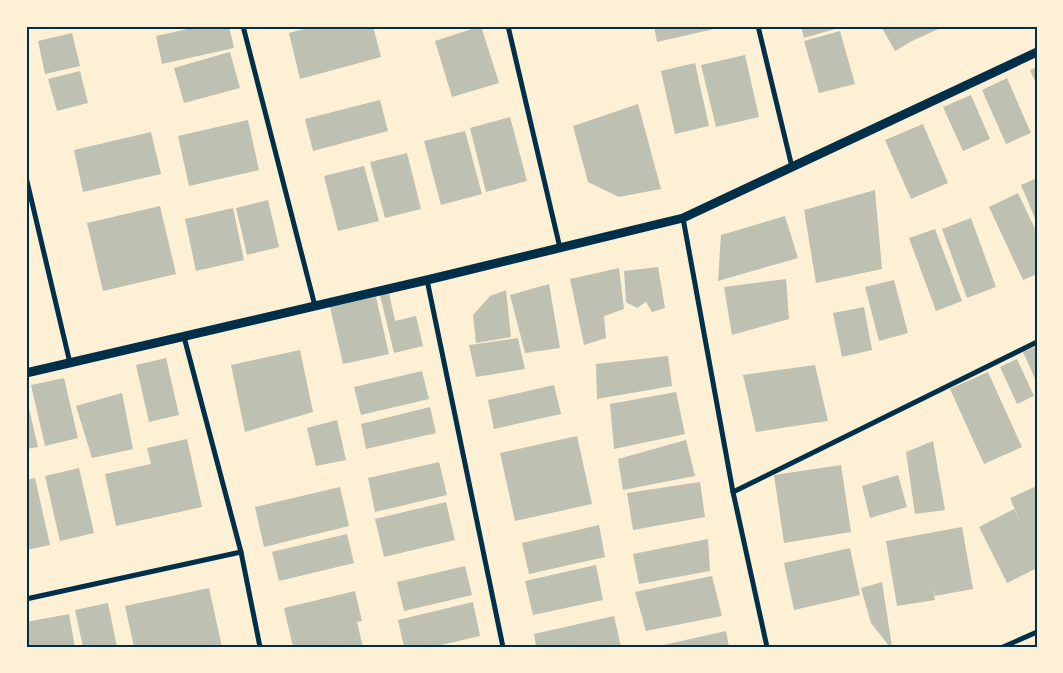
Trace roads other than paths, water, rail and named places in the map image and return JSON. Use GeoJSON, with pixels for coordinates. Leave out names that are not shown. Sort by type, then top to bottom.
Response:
{"type":"FeatureCollection","features":[{"type":"Feature","properties":{"kind":"street"},"geometry":{"type":"LineString","coordinates":[[243,26],[315,306]]}},
{"type":"Feature","properties":{"kind":"street"},"geometry":{"type":"LineString","coordinates":[[508,26],[560,248]]}},
{"type":"Feature","properties":{"kind":"street"},"geometry":{"type":"LineString","coordinates":[[758,26],[792,167]]}},
{"type":"Feature","properties":{"kind":"street"},"geometry":{"type":"LineString","coordinates":[[26,373],[427,280],[683,218],[1037,52]]}},
{"type":"Feature","properties":{"kind":"street"},"geometry":{"type":"LineString","coordinates":[[26,177],[70,363]]}},
{"type":"Feature","properties":{"kind":"street"},"geometry":{"type":"LineString","coordinates":[[683,218],[733,492],[767,647]]}},
{"type":"Feature","properties":{"kind":"street"},"geometry":{"type":"LineString","coordinates":[[427,280],[503,647]]}},
{"type":"Feature","properties":{"kind":"street"},"geometry":{"type":"LineString","coordinates":[[184,337],[241,552],[260,647]]}},
{"type":"Feature","properties":{"kind":"street"},"geometry":{"type":"LineString","coordinates":[[733,492],[1037,342]]}},
{"type":"Feature","properties":{"kind":"street"},"geometry":{"type":"LineString","coordinates":[[26,599],[241,552]]}},
{"type":"Feature","properties":{"kind":"street"},"geometry":{"type":"LineString","coordinates":[[1003,647],[1037,632]]}}]}
